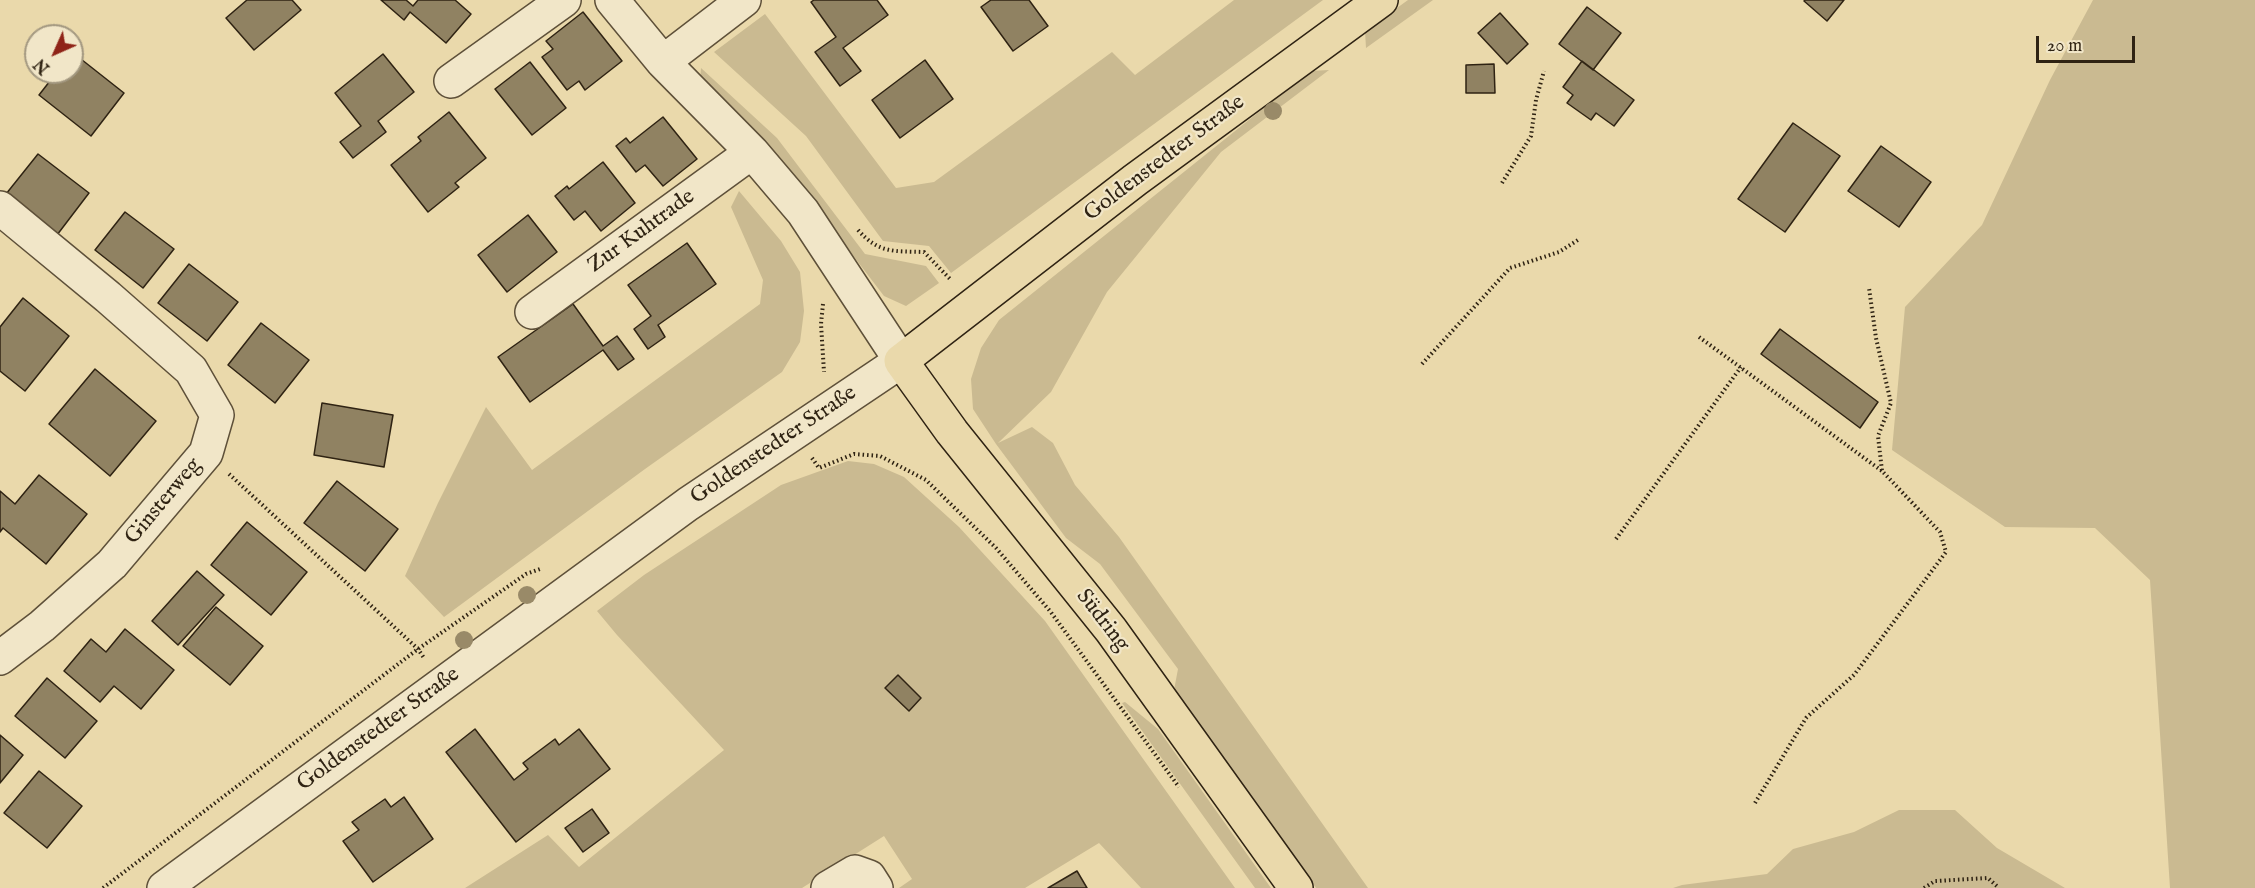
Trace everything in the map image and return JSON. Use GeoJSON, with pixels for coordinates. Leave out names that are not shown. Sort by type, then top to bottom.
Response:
{"type":"FeatureCollection","features":[{"type":"Feature","properties":{"kind":"main road","name":"Goldenstedter Straße"},"geometry":{"type":"LineString","coordinates":[[901,361],[1135,180],[1381,0]]}},
{"type":"Feature","properties":{"kind":"main road","name":"Südring"},"geometry":{"type":"LineString","coordinates":[[901,361],[952,432],[1111,630],[1296,888]]}},
{"type":"Feature","properties":{"kind":"street"},"geometry":{"type":"LineString","coordinates":[[451,81],[564,0]]}},
{"type":"Feature","properties":{"kind":"street"},"geometry":{"type":"LineString","coordinates":[[612,0],[663,62],[752,152],[803,212],[901,361]]}},
{"type":"Feature","properties":{"kind":"street"},"geometry":{"type":"LineString","coordinates":[[663,62],[744,0]]}},
{"type":"Feature","properties":{"kind":"street","name":"Zur Kuhtrade"},"geometry":{"type":"LineString","coordinates":[[532,312],[752,152]]}},
{"type":"Feature","properties":{"kind":"street","name":"Ginsterweg"},"geometry":{"type":"LineString","coordinates":[[0,208],[108,297],[191,370],[217,415],[206,453],[112,564],[42,626],[0,658]]}},
{"type":"Feature","properties":{"kind":"street","name":"Goldenstedter Straße"},"geometry":{"type":"LineString","coordinates":[[164,888],[688,504],[901,361]]}},
{"type":"Feature","properties":{"kind":"street"},"geometry":{"type":"LineString","coordinates":[[828,888],[855,872],[869,877],[876,888]]}},
{"type":"Feature","properties":{"kind":"path"},"geometry":{"type":"LineString","coordinates":[[1502,183],[1531,136],[1536,100],[1544,71]]}},
{"type":"Feature","properties":{"kind":"path"},"geometry":{"type":"LineString","coordinates":[[1422,364],[1510,268],[1559,252],[1578,240]]}},
{"type":"Feature","properties":{"kind":"path"},"geometry":{"type":"LineString","coordinates":[[1869,288],[1876,338],[1891,403],[1878,436],[1882,471]]}},
{"type":"Feature","properties":{"kind":"path"},"geometry":{"type":"LineString","coordinates":[[1699,337],[1882,471],[1940,532],[1946,552],[1854,675],[1806,718],[1755,803]]}},
{"type":"Feature","properties":{"kind":"path"},"geometry":{"type":"LineString","coordinates":[[1617,539],[1741,367]]}},
{"type":"Feature","properties":{"kind":"path"},"geometry":{"type":"LineString","coordinates":[[206,453],[418,649],[442,684]]}},
{"type":"Feature","properties":{"kind":"path"},"geometry":{"type":"LineString","coordinates":[[819,468],[854,454],[880,456],[927,480],[996,548],[1050,611],[1183,792]]}},
{"type":"Feature","properties":{"kind":"path"},"geometry":{"type":"LineString","coordinates":[[1924,888],[1935,881],[1988,878],[1999,888]]}},
{"type":"Feature","properties":{"kind":"shaded area"},"geometry":{"type":"Polygon","coordinates":[[[1234,0],[1323,0],[951,273],[929,246],[883,241],[806,136],[714,52],[765,14],[896,188],[934,182],[1112,52],[1135,75],[1234,0]]]}},
{"type":"Feature","properties":{"kind":"shaded area"},"geometry":{"type":"Polygon","coordinates":[[[1408,0],[1433,0],[1366,48],[1365,31],[1408,0]]]}},
{"type":"Feature","properties":{"kind":"shaded area"},"geometry":{"type":"Polygon","coordinates":[[[2093,0],[2255,0],[2255,888],[2170,888],[2150,580],[2095,528],[2005,527],[1892,450],[1905,307],[1982,225],[2050,80],[2093,0]]]}},
{"type":"Feature","properties":{"kind":"shaded area"},"geometry":{"type":"Polygon","coordinates":[[[701,68],[777,138],[865,254],[926,266],[939,283],[906,306],[884,296],[769,146],[700,82],[701,68]]]}},
{"type":"Feature","properties":{"kind":"shaded area"},"geometry":{"type":"Polygon","coordinates":[[[1329,70],[1221,152],[1107,292],[1051,392],[998,443],[1032,427],[1053,443],[1075,485],[1119,537],[1368,888],[1316,888],[1174,690],[1178,669],[1100,564],[1066,538],[996,444],[973,409],[971,379],[981,348],[999,320],[1310,71],[1329,70]]]}},
{"type":"Feature","properties":{"kind":"shaded area"},"geometry":{"type":"Polygon","coordinates":[[[739,191],[781,241],[800,272],[804,311],[800,342],[782,372],[645,469],[444,617],[405,576],[486,407],[532,470],[760,304],[763,280],[731,207],[739,191]]]}},
{"type":"Feature","properties":{"kind":"shaded area"},"geometry":{"type":"Polygon","coordinates":[[[848,461],[874,464],[904,477],[959,527],[1045,621],[1235,888],[1141,888],[1099,843],[1025,888],[899,888],[912,879],[884,836],[802,888],[465,888],[548,835],[579,867],[724,750],[597,611],[644,575],[781,485],[848,461]]]}},
{"type":"Feature","properties":{"kind":"shaded area"},"geometry":{"type":"Polygon","coordinates":[[[1125,702],[1158,729],[1271,888],[1255,888],[1122,703],[1125,702]]]}},
{"type":"Feature","properties":{"kind":"shaded area"},"geometry":{"type":"Polygon","coordinates":[[[1899,810],[1955,810],[1997,848],[2065,888],[1673,888],[1767,874],[1793,849],[1854,832],[1899,810]]]}},
{"type":"Feature","properties":{"kind":"building"},"geometry":{"type":"Polygon","coordinates":[[[247,0],[292,0],[301,10],[254,50],[226,18],[247,0]]]}},
{"type":"Feature","properties":{"kind":"building"},"geometry":{"type":"Polygon","coordinates":[[[381,0],[406,0],[413,6],[418,0],[455,0],[471,14],[446,43],[410,12],[404,20],[381,0]]]}},
{"type":"Feature","properties":{"kind":"building"},"geometry":{"type":"Polygon","coordinates":[[[814,0],[877,0],[888,15],[843,48],[861,71],[840,86],[815,52],[836,37],[811,2],[814,0]]]}},
{"type":"Feature","properties":{"kind":"building"},"geometry":{"type":"Polygon","coordinates":[[[991,0],[1029,0],[1048,26],[1013,51],[981,7],[991,0]]]}},
{"type":"Feature","properties":{"kind":"building"},"geometry":{"type":"Polygon","coordinates":[[[1805,0],[1844,0],[1827,21],[1805,0]]]}},
{"type":"Feature","properties":{"kind":"building"},"geometry":{"type":"Polygon","coordinates":[[[1587,7],[1621,33],[1593,70],[1559,44],[1587,7]]]}},
{"type":"Feature","properties":{"kind":"building"},"geometry":{"type":"Polygon","coordinates":[[[583,12],[622,61],[585,90],[579,81],[567,90],[542,57],[553,49],[546,41],[583,12]]]}},
{"type":"Feature","properties":{"kind":"building"},"geometry":{"type":"Polygon","coordinates":[[[1500,13],[1528,44],[1507,64],[1478,33],[1500,13]]]}},
{"type":"Feature","properties":{"kind":"building"},"geometry":{"type":"Polygon","coordinates":[[[383,54],[414,92],[378,121],[386,132],[353,158],[340,142],[361,126],[335,93],[383,54]]]}},
{"type":"Feature","properties":{"kind":"building"},"geometry":{"type":"Polygon","coordinates":[[[925,60],[953,99],[900,138],[872,100],[925,60]]]}},
{"type":"Feature","properties":{"kind":"building"},"geometry":{"type":"Polygon","coordinates":[[[84,61],[124,93],[91,136],[39,95],[48,84],[84,84],[84,61]]]}},
{"type":"Feature","properties":{"kind":"building"},"geometry":{"type":"Polygon","coordinates":[[[1582,61],[1634,100],[1614,126],[1596,113],[1591,120],[1567,103],[1573,95],[1563,87],[1582,61]]]}},
{"type":"Feature","properties":{"kind":"building"},"geometry":{"type":"Polygon","coordinates":[[[530,62],[566,108],[532,135],[495,89],[530,62]]]}},
{"type":"Feature","properties":{"kind":"building"},"geometry":{"type":"Polygon","coordinates":[[[1494,64],[1495,93],[1466,93],[1466,65],[1494,64]]]}},
{"type":"Feature","properties":{"kind":"building"},"geometry":{"type":"Polygon","coordinates":[[[449,112],[486,158],[455,183],[459,187],[428,212],[391,165],[421,141],[418,137],[449,112]]]}},
{"type":"Feature","properties":{"kind":"building"},"geometry":{"type":"Polygon","coordinates":[[[663,117],[697,159],[663,186],[645,165],[636,172],[616,146],[626,138],[630,143],[663,117]]]}},
{"type":"Feature","properties":{"kind":"building"},"geometry":{"type":"Polygon","coordinates":[[[1793,123],[1840,156],[1785,232],[1738,199],[1793,123]]]}},
{"type":"Feature","properties":{"kind":"building"},"geometry":{"type":"Polygon","coordinates":[[[1881,146],[1931,182],[1899,227],[1848,191],[1881,146]]]}},
{"type":"Feature","properties":{"kind":"building"},"geometry":{"type":"Polygon","coordinates":[[[38,154],[89,193],[57,235],[6,194],[38,154]]]}},
{"type":"Feature","properties":{"kind":"building"},"geometry":{"type":"Polygon","coordinates":[[[603,162],[635,203],[601,231],[585,211],[574,220],[555,196],[567,186],[569,189],[603,162]]]}},
{"type":"Feature","properties":{"kind":"building"},"geometry":{"type":"Polygon","coordinates":[[[125,212],[174,249],[143,288],[95,250],[125,212]]]}},
{"type":"Feature","properties":{"kind":"building"},"geometry":{"type":"Polygon","coordinates":[[[528,215],[557,252],[507,292],[478,255],[528,215]]]}},
{"type":"Feature","properties":{"kind":"building"},"geometry":{"type":"Polygon","coordinates":[[[687,243],[716,284],[658,325],[665,337],[648,349],[634,329],[651,316],[628,285],[687,243]]]}},
{"type":"Feature","properties":{"kind":"building"},"geometry":{"type":"Polygon","coordinates":[[[189,264],[238,302],[207,341],[158,303],[189,264]]]}},
{"type":"Feature","properties":{"kind":"building"},"geometry":{"type":"Polygon","coordinates":[[[23,298],[69,336],[25,391],[0,371],[0,327],[23,298]]]}},
{"type":"Feature","properties":{"kind":"building"},"geometry":{"type":"Polygon","coordinates":[[[573,304],[603,346],[617,336],[634,359],[618,370],[603,350],[530,402],[498,357],[573,304]]]}},
{"type":"Feature","properties":{"kind":"building"},"geometry":{"type":"Polygon","coordinates":[[[261,323],[309,360],[275,403],[228,365],[261,323]]]}},
{"type":"Feature","properties":{"kind":"building"},"geometry":{"type":"Polygon","coordinates":[[[1780,329],[1878,402],[1860,428],[1761,354],[1780,329]]]}},
{"type":"Feature","properties":{"kind":"building"},"geometry":{"type":"Polygon","coordinates":[[[95,369],[156,421],[110,476],[49,424],[95,369]]]}},
{"type":"Feature","properties":{"kind":"building"},"geometry":{"type":"Polygon","coordinates":[[[322,403],[393,415],[384,467],[314,455],[322,403]]]}},
{"type":"Feature","properties":{"kind":"building"},"geometry":{"type":"Polygon","coordinates":[[[39,475],[87,514],[46,564],[3,528],[0,532],[0,491],[15,504],[39,475]]]}},
{"type":"Feature","properties":{"kind":"building"},"geometry":{"type":"Polygon","coordinates":[[[337,481],[398,529],[365,571],[304,523],[337,481]]]}},
{"type":"Feature","properties":{"kind":"building"},"geometry":{"type":"Polygon","coordinates":[[[247,522],[307,572],[271,615],[211,565],[247,522]]]}},
{"type":"Feature","properties":{"kind":"building"},"geometry":{"type":"Polygon","coordinates":[[[197,571],[224,595],[178,645],[152,621],[197,571]]]}},
{"type":"Feature","properties":{"kind":"building"},"geometry":{"type":"Polygon","coordinates":[[[216,607],[263,646],[230,685],[183,646],[216,607]]]}},
{"type":"Feature","properties":{"kind":"building"},"geometry":{"type":"Polygon","coordinates":[[[125,629],[174,670],[141,709],[114,686],[100,702],[64,671],[91,639],[106,652],[125,629]]]}},
{"type":"Feature","properties":{"kind":"building"},"geometry":{"type":"Polygon","coordinates":[[[898,675],[921,698],[909,711],[885,688],[898,675]]]}},
{"type":"Feature","properties":{"kind":"building"},"geometry":{"type":"Polygon","coordinates":[[[47,678],[97,721],[65,758],[15,716],[47,678]]]}},
{"type":"Feature","properties":{"kind":"building"},"geometry":{"type":"Polygon","coordinates":[[[475,729],[514,780],[528,769],[523,763],[555,739],[559,745],[579,729],[610,769],[516,842],[446,752],[475,729]]]}},
{"type":"Feature","properties":{"kind":"building"},"geometry":{"type":"Polygon","coordinates":[[[0,735],[23,755],[0,783],[0,735]]]}},
{"type":"Feature","properties":{"kind":"building"},"geometry":{"type":"Polygon","coordinates":[[[39,771],[82,806],[47,848],[4,813],[39,771]]]}},
{"type":"Feature","properties":{"kind":"building"},"geometry":{"type":"Polygon","coordinates":[[[404,797],[433,839],[373,882],[343,841],[359,830],[352,822],[385,799],[391,807],[404,797]]]}},
{"type":"Feature","properties":{"kind":"building"},"geometry":{"type":"Polygon","coordinates":[[[592,809],[609,833],[583,852],[565,828],[592,809]]]}},
{"type":"Feature","properties":{"kind":"building"},"geometry":{"type":"Polygon","coordinates":[[[1077,871],[1087,888],[1048,888],[1077,871]]]}}]}
